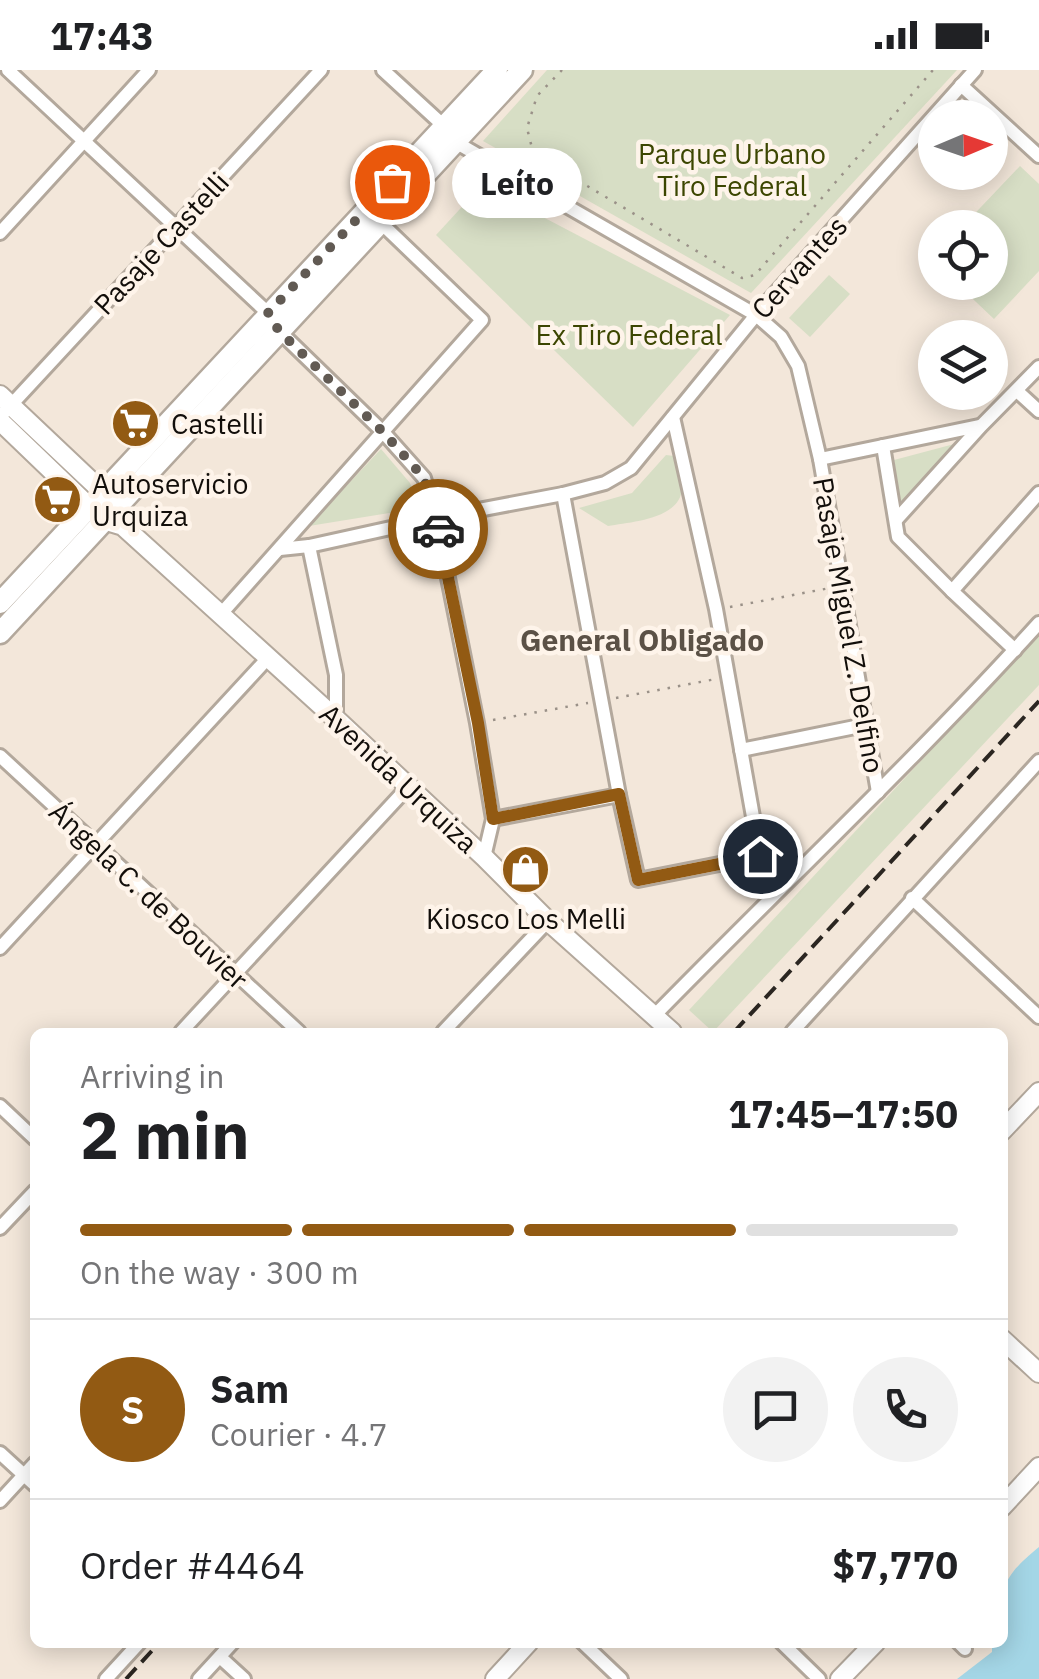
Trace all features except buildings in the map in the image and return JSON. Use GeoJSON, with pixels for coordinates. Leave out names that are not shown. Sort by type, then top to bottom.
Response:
{"type":"FeatureCollection","features":[{"type":"Feature","properties":{"kind":"main road"},"geometry":{"type":"LineString","coordinates":[[274,322],[381,223],[497,70]]}},
{"type":"Feature","properties":{"kind":"main road"},"geometry":{"type":"LineString","coordinates":[[0,633],[274,322],[451,135],[522,70]]}},
{"type":"Feature","properties":{"kind":"main road"},"geometry":{"type":"LineString","coordinates":[[0,603],[107,510]]}},
{"type":"Feature","properties":{"kind":"street"},"geometry":{"type":"LineString","coordinates":[[8,70],[274,322],[424,478],[436,518],[478,723],[493,819],[484,857]]}},
{"type":"Feature","properties":{"kind":"street"},"geometry":{"type":"LineString","coordinates":[[0,232],[149,70]]}},
{"type":"Feature","properties":{"kind":"street","name":"Pasaje Castelli"},"geometry":{"type":"LineString","coordinates":[[3,409],[321,70]]}},
{"type":"Feature","properties":{"kind":"street","name":"Pasaje Miguel Z. Delfino"},"geometry":{"type":"LineString","coordinates":[[383,70],[451,135],[756,314],[781,336],[798,366],[820,459],[878,792]]}},
{"type":"Feature","properties":{"kind":"street","name":"Cervantes"},"geometry":{"type":"LineString","coordinates":[[280,549],[563,494],[605,484],[632,468],[756,314],[975,70]]}},
{"type":"Feature","properties":{"kind":"street"},"geometry":{"type":"LineString","coordinates":[[961,86],[1039,156]]}},
{"type":"Feature","properties":{"kind":"street"},"geometry":{"type":"LineString","coordinates":[[220,616],[482,320],[381,223]]}},
{"type":"Feature","properties":{"kind":"street"},"geometry":{"type":"LineString","coordinates":[[896,520],[1039,366]]}},
{"type":"Feature","properties":{"kind":"street"},"geometry":{"type":"LineString","coordinates":[[1016,390],[1039,411]]}},
{"type":"Feature","properties":{"kind":"street","name":"Avenida Urquiza"},"geometry":{"type":"LineString","coordinates":[[3,409],[220,616],[668,1028]]}},
{"type":"Feature","properties":{"kind":"street"},"geometry":{"type":"LineString","coordinates":[[673,417],[716,609],[760,856],[774,892]]}},
{"type":"Feature","properties":{"kind":"street"},"geometry":{"type":"LineString","coordinates":[[820,459],[980,426]]}},
{"type":"Feature","properties":{"kind":"street"},"geometry":{"type":"LineString","coordinates":[[882,446],[898,536],[1015,650]]}},
{"type":"Feature","properties":{"kind":"street"},"geometry":{"type":"LineString","coordinates":[[563,494],[638,880],[760,856]]}},
{"type":"Feature","properties":{"kind":"street"},"geometry":{"type":"LineString","coordinates":[[952,591],[1039,494]]}},
{"type":"Feature","properties":{"kind":"street"},"geometry":{"type":"LineString","coordinates":[[309,546],[336,675],[336,719]]}},
{"type":"Feature","properties":{"kind":"street"},"geometry":{"type":"LineString","coordinates":[[654,1016],[1039,624]]}},
{"type":"Feature","properties":{"kind":"street"},"geometry":{"type":"LineString","coordinates":[[0,948],[267,659]]}},
{"type":"Feature","properties":{"kind":"street"},"geometry":{"type":"LineString","coordinates":[[741,750],[865,725]]}},
{"type":"Feature","properties":{"kind":"street","name":"Ángela C. de Bouvier"},"geometry":{"type":"LineString","coordinates":[[0,756],[295,1028]]}},
{"type":"Feature","properties":{"kind":"street"},"geometry":{"type":"LineString","coordinates":[[796,1028],[1039,761]]}},
{"type":"Feature","properties":{"kind":"street"},"geometry":{"type":"LineString","coordinates":[[186,1028],[408,786]]}},
{"type":"Feature","properties":{"kind":"street"},"geometry":{"type":"LineString","coordinates":[[493,819],[619,794]]}},
{"type":"Feature","properties":{"kind":"street"},"geometry":{"type":"LineString","coordinates":[[912,898],[1039,1017]]}},
{"type":"Feature","properties":{"kind":"street"},"geometry":{"type":"LineString","coordinates":[[447,1028],[548,921]]}},
{"type":"Feature","properties":{"kind":"street"},"geometry":{"type":"LineString","coordinates":[[1008,1125],[1039,1092]]}},
{"type":"Feature","properties":{"kind":"street"},"geometry":{"type":"LineString","coordinates":[[0,1106],[30,1133]]}},
{"type":"Feature","properties":{"kind":"street"},"geometry":{"type":"LineString","coordinates":[[0,1228],[30,1197]]}},
{"type":"Feature","properties":{"kind":"street"},"geometry":{"type":"LineString","coordinates":[[1008,1344],[1039,1372]]}},
{"type":"Feature","properties":{"kind":"street"},"geometry":{"type":"LineString","coordinates":[[0,1453],[30,1481]]}},
{"type":"Feature","properties":{"kind":"street"},"geometry":{"type":"LineString","coordinates":[[1008,1501],[1039,1467]]}},
{"type":"Feature","properties":{"kind":"street"},"geometry":{"type":"LineString","coordinates":[[0,1500],[30,1468]]}},
{"type":"Feature","properties":{"kind":"street"},"geometry":{"type":"LineString","coordinates":[[106,1679],[134,1648]]}},
{"type":"Feature","properties":{"kind":"street"},"geometry":{"type":"LineString","coordinates":[[199,1679],[228,1648]]}},
{"type":"Feature","properties":{"kind":"street"},"geometry":{"type":"LineString","coordinates":[[495,1679],[523,1648]]}},
{"type":"Feature","properties":{"kind":"street"},"geometry":{"type":"LineString","coordinates":[[588,1648],[621,1679]]}},
{"type":"Feature","properties":{"kind":"street"},"geometry":{"type":"LineString","coordinates":[[787,1648],[819,1679]]}},
{"type":"Feature","properties":{"kind":"street"},"geometry":{"type":"LineString","coordinates":[[840,1679],[870,1648]]}},
{"type":"Feature","properties":{"kind":"street"},"geometry":{"type":"LineString","coordinates":[[220,1657],[244,1679]]}},
{"type":"Feature","properties":{"kind":"path"},"geometry":{"type":"LineString","coordinates":[[562,70],[537,96],[527,128],[532,148],[552,166],[742,278],[756,275],[933,70]]}},
{"type":"Feature","properties":{"kind":"path"},"geometry":{"type":"LineString","coordinates":[[716,609],[842,586]]}},
{"type":"Feature","properties":{"kind":"green space","name":"Parque Urbano Tiro Federal"},"geometry":{"type":"Polygon","coordinates":[[[547,70],[957,70],[929,100],[918,100],[918,112],[751,293],[483,141],[547,70]]]}},
{"type":"Feature","properties":{"kind":"green space"},"geometry":{"type":"Polygon","coordinates":[[[1020,166],[1039,184],[1039,271],[994,319],[974,300],[1008,300],[1008,210],[978,210],[997,190],[1008,190],[1008,179],[1020,166]]]}},
{"type":"Feature","properties":{"kind":"green space","name":"Ex Tiro Federal"},"geometry":{"type":"Polygon","coordinates":[[[482,185],[730,315],[633,427],[436,235],[482,185]]]}},
{"type":"Feature","properties":{"kind":"green space"},"geometry":{"type":"Polygon","coordinates":[[[829,275],[850,294],[810,337],[789,318],[829,275]]]}},
{"type":"Feature","properties":{"kind":"green space"},"geometry":{"type":"Polygon","coordinates":[[[958,443],[901,506],[894,460],[958,443]]]}},
{"type":"Feature","properties":{"kind":"green space"},"geometry":{"type":"Polygon","coordinates":[[[381,449],[410,483],[420,508],[309,526],[381,449]]]}},
{"type":"Feature","properties":{"kind":"green space"},"geometry":{"type":"Polygon","coordinates":[[[666,455],[674,456],[682,488],[679,498],[664,513],[608,526],[579,508],[632,493],[666,455]]]}},
{"type":"Feature","properties":{"kind":"green space"},"geometry":{"type":"Polygon","coordinates":[[[1039,634],[1039,685],[717,1028],[709,1028],[689,1010],[1039,634]]]}},
{"type":"Feature","properties":{"kind":"water"},"geometry":{"type":"Polygon","coordinates":[[[1039,1547],[1039,1679],[957,1679],[992,1648],[1008,1648],[1008,1579],[1039,1547]]]}},
{"type":"Feature","properties":{"kind":"railway"},"geometry":{"type":"LineString","coordinates":[[738,1028],[1039,701]]}},
{"type":"Feature","properties":{"kind":"railway"},"geometry":{"type":"LineString","coordinates":[[126,1679],[154,1648]]}},
{"type":"Feature","properties":{"kind":"way so far"},"geometry":{"type":"LineString","coordinates":[[392,182],[268,313],[279,331],[383,432],[424,478],[438,529]]}},
{"type":"Feature","properties":{"kind":"place","name":"Leíto"},"geometry":{"type":"Point","coordinates":[392,182]}},
{"type":"Feature","properties":{"kind":"place","name":"Castelli"},"geometry":{"type":"Point","coordinates":[136,423]}},
{"type":"Feature","properties":{"kind":"place","name":"Autoservicio Urquiza"},"geometry":{"type":"Point","coordinates":[57,499]}},
{"type":"Feature","properties":{"kind":"place","name":"Kiosco Los Melli"},"geometry":{"type":"Point","coordinates":[526,870]}},
{"type":"Feature","properties":{"kind":"district","name":"General Obligado"},"geometry":{"type":"Point","coordinates":[642,639]}},
{"type":"Feature","properties":{"kind":"route"},"geometry":{"type":"LineString","coordinates":[[438,529],[478,723],[493,819],[619,794],[638,880],[760,856]]}}]}
